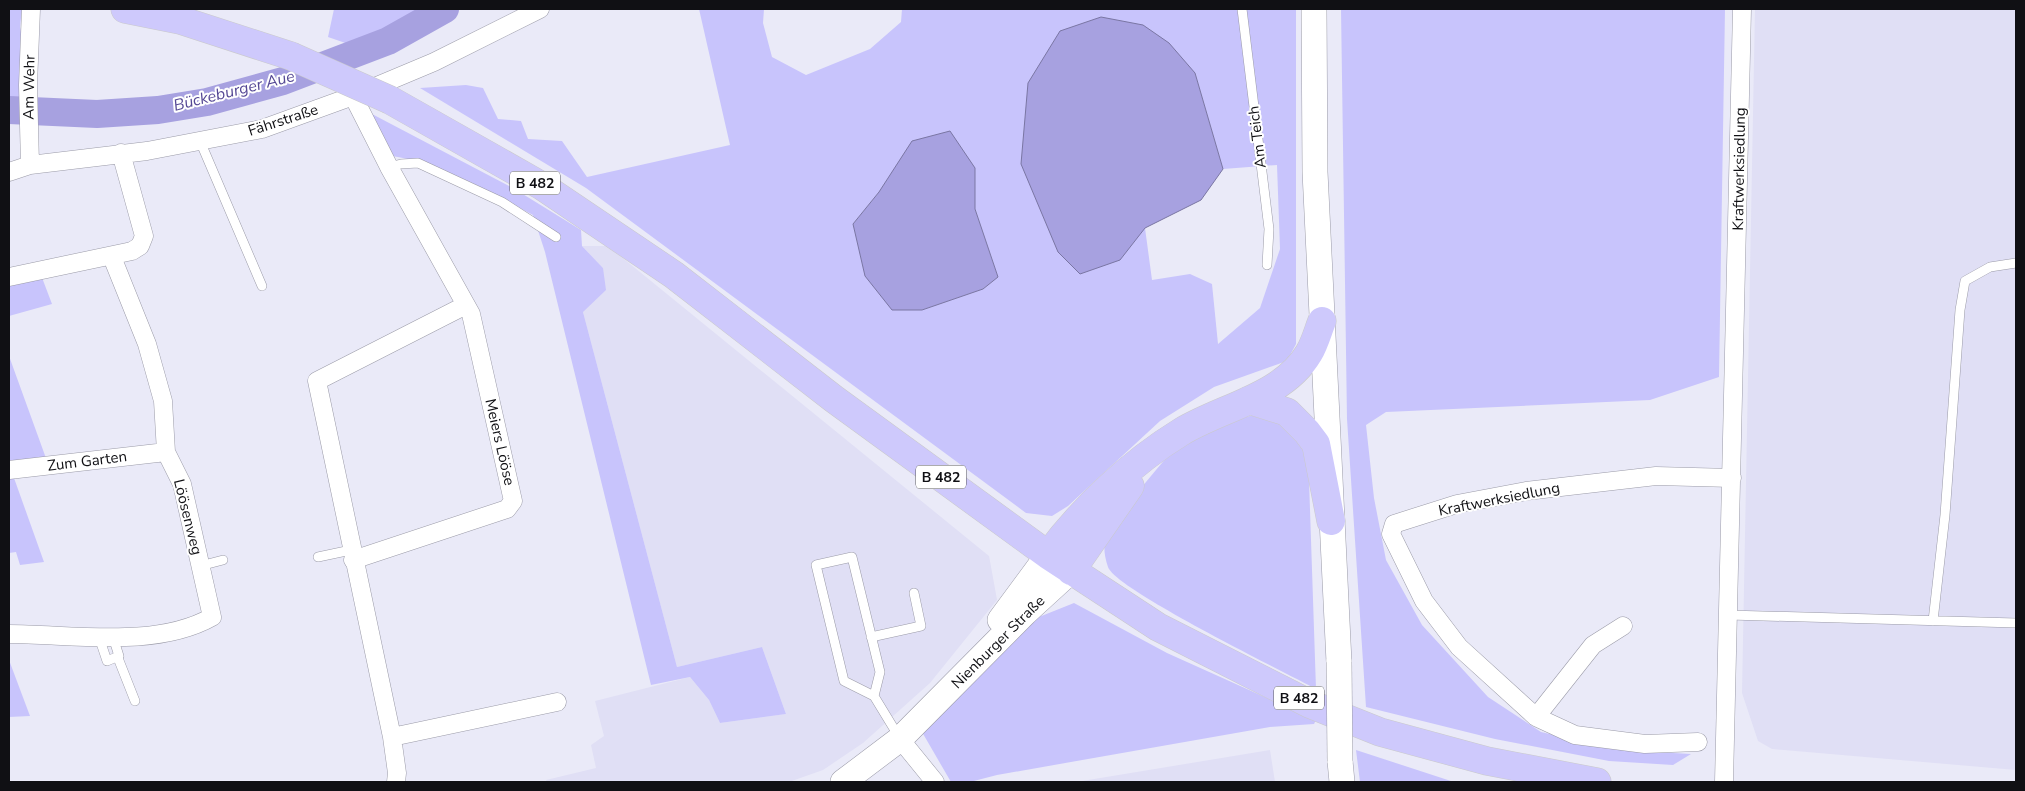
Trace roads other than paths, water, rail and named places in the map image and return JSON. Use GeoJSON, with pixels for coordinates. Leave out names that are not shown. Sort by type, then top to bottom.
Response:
{"type":"FeatureCollection","features":[{"type":"Feature","properties":{"kind":"main road","name":"B 482"},"geometry":{"type":"LineString","coordinates":[[125,9],[180,20],[291,56],[390,100],[542,186],[674,276],[834,399],[1048,555],[1191,645],[1310,704],[1380,732],[1514,769],[1597,782]]}},
{"type":"Feature","properties":{"kind":"main road"},"geometry":{"type":"LineString","coordinates":[[1314,9],[1316,172],[1339,662],[1341,772]]}},
{"type":"Feature","properties":{"kind":"main road"},"geometry":{"type":"LineString","coordinates":[[1048,555],[1070,525],[1121,477],[1180,432],[1249,400],[1279,383],[1298,367],[1309,352],[1322,321]]}},
{"type":"Feature","properties":{"kind":"main road"},"geometry":{"type":"LineString","coordinates":[[1249,400],[1287,412],[1316,444],[1331,521]]}},
{"type":"Feature","properties":{"kind":"main road"},"geometry":{"type":"LineString","coordinates":[[1071,571],[1129,487],[1180,432]]}},
{"type":"Feature","properties":{"kind":"main road","name":"Nienburger Straße"},"geometry":{"type":"LineString","coordinates":[[926,714],[1016,600],[1048,555]]}},
{"type":"Feature","properties":{"kind":"main road","name":"Nienburger Straße"},"geometry":{"type":"LineString","coordinates":[[843,782],[900,739],[1025,613],[1071,571]]}},
{"type":"Feature","properties":{"kind":"street","name":"Am Wehr"},"geometry":{"type":"LineString","coordinates":[[30,165],[28,86],[31,9]]}},
{"type":"Feature","properties":{"kind":"street","name":"Fährstraße"},"geometry":{"type":"LineString","coordinates":[[9,172],[30,165],[147,151],[262,129],[353,96],[434,62],[540,9]]}},
{"type":"Feature","properties":{"kind":"street","name":"Kraftwerksiedlung"},"geometry":{"type":"LineString","coordinates":[[1724,782],[1742,9]]}},
{"type":"Feature","properties":{"kind":"street","name":"Meiers Lööse"},"geometry":{"type":"LineString","coordinates":[[352,555],[507,509],[513,500],[471,314],[389,167],[353,96]]}},
{"type":"Feature","properties":{"kind":"street"},"geometry":{"type":"LineString","coordinates":[[9,277],[112,257],[132,252],[140,246],[144,236],[121,153]]}},
{"type":"Feature","properties":{"kind":"street","name":"Löösenweg"},"geometry":{"type":"LineString","coordinates":[[9,634],[106,637],[173,632],[194,628],[212,617],[182,484],[166,452],[163,401],[155,372],[147,344],[112,257]]}},
{"type":"Feature","properties":{"kind":"street"},"geometry":{"type":"LineString","coordinates":[[396,782],[397,773],[392,736],[352,555],[317,381],[466,305]]}},
{"type":"Feature","properties":{"kind":"street","name":"Zum Garten"},"geometry":{"type":"LineString","coordinates":[[9,470],[166,452]]}},
{"type":"Feature","properties":{"kind":"street","name":"Kraftwerksiedlung"},"geometry":{"type":"LineString","coordinates":[[1698,742],[1646,744],[1576,735],[1536,717],[1459,647],[1424,601],[1391,534],[1394,524],[1457,504],[1526,491],[1656,476],[1732,478]]}},
{"type":"Feature","properties":{"kind":"street"},"geometry":{"type":"LineString","coordinates":[[1536,717],[1593,645],[1623,626]]}},
{"type":"Feature","properties":{"kind":"street"},"geometry":{"type":"LineString","coordinates":[[392,736],[556,702]]}},
{"type":"Feature","properties":{"kind":"street"},"geometry":{"type":"LineString","coordinates":[[900,739],[935,782]]}},
{"type":"Feature","properties":{"kind":"lane","name":"Am Teich"},"geometry":{"type":"LineString","coordinates":[[1242,9],[1269,229],[1267,265]]}},
{"type":"Feature","properties":{"kind":"lane"},"geometry":{"type":"LineString","coordinates":[[200,140],[262,286]]}},
{"type":"Feature","properties":{"kind":"lane"},"geometry":{"type":"LineString","coordinates":[[389,167],[401,164],[418,164],[502,202],[556,237]]}},
{"type":"Feature","properties":{"kind":"lane"},"geometry":{"type":"LineString","coordinates":[[1933,621],[1945,515],[1960,310],[1965,281],[1990,267],[2016,263]]}},
{"type":"Feature","properties":{"kind":"lane"},"geometry":{"type":"LineString","coordinates":[[318,557],[352,555]]}},
{"type":"Feature","properties":{"kind":"lane"},"geometry":{"type":"LineString","coordinates":[[874,696],[880,672],[852,557],[816,565],[844,680],[874,696],[900,739]]}},
{"type":"Feature","properties":{"kind":"lane"},"geometry":{"type":"LineString","coordinates":[[200,566],[223,560]]}},
{"type":"Feature","properties":{"kind":"lane"},"geometry":{"type":"LineString","coordinates":[[871,637],[921,626],[914,592]]}},
{"type":"Feature","properties":{"kind":"lane"},"geometry":{"type":"LineString","coordinates":[[1729,615],[2016,622]]}},
{"type":"Feature","properties":{"kind":"lane"},"geometry":{"type":"LineString","coordinates":[[106,637],[108,661],[118,658]]}},
{"type":"Feature","properties":{"kind":"lane"},"geometry":{"type":"LineString","coordinates":[[106,637],[118,658],[135,701]]}},
{"type":"Feature","properties":{"kind":"waterway","name":"Bückeburger Aue"},"geometry":{"type":"LineString","coordinates":[[9,110],[97,114],[158,110],[207,102],[283,81],[388,41],[445,9]]}}]}
